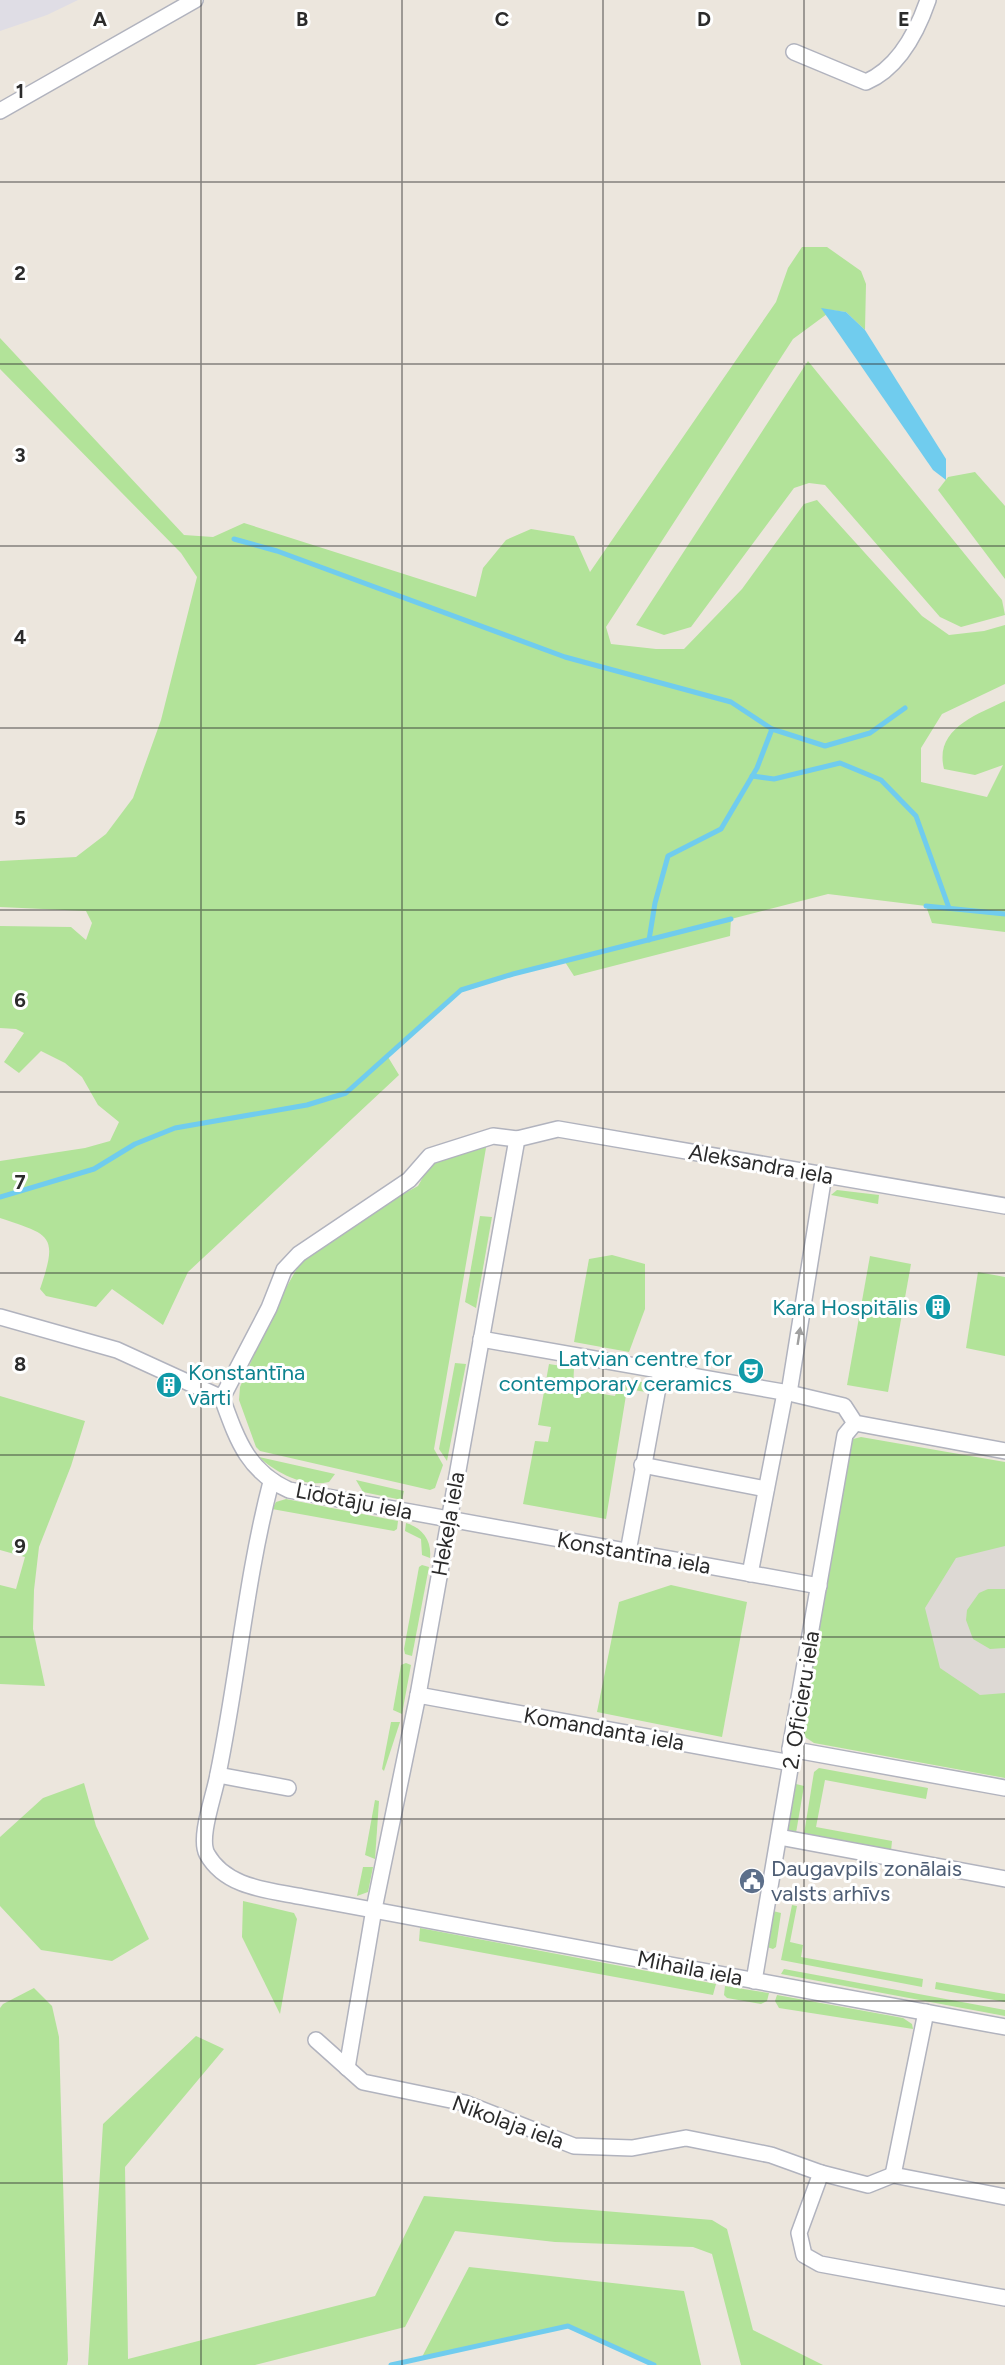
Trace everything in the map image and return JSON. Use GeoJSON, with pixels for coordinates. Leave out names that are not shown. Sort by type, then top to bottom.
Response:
{"type":"FeatureCollection","features":[{"type":"Feature","properties":{"kind":"street"},"geometry":{"type":"LineString","coordinates":[[0,111],[195,0]]}},
{"type":"Feature","properties":{"kind":"street"},"geometry":{"type":"LineString","coordinates":[[794,52],[866,82],[883,75],[918,28],[928,0]]}},
{"type":"Feature","properties":{"kind":"street","name":"Aleksandra iela"},"geometry":{"type":"LineString","coordinates":[[222,1398],[268,1308],[284,1270],[299,1254],[409,1180],[430,1156],[493,1136],[517,1139],[558,1129],[1005,1206]]}},
{"type":"Feature","properties":{"kind":"street","name":"Hekeļa iela"},"geometry":{"type":"LineString","coordinates":[[374,1909],[418,1695],[517,1139]]}},
{"type":"Feature","properties":{"kind":"street"},"geometry":{"type":"LineString","coordinates":[[750,1574],[787,1393],[824,1175]]}},
{"type":"Feature","properties":{"kind":"street"},"geometry":{"type":"LineString","coordinates":[[0,1317],[117,1350],[222,1398]]}},
{"type":"Feature","properties":{"kind":"street"},"geometry":{"type":"LineString","coordinates":[[481,1339],[787,1393],[844,1406],[855,1423],[1005,1450]]}},
{"type":"Feature","properties":{"kind":"street"},"geometry":{"type":"LineString","coordinates":[[628,1551],[661,1371]]}},
{"type":"Feature","properties":{"kind":"street","name":"Lidotāju iela"},"geometry":{"type":"LineString","coordinates":[[222,1398],[242,1449],[271,1482],[290,1490],[450,1520]]}},
{"type":"Feature","properties":{"kind":"street","name":"2. Oficieru iela"},"geometry":{"type":"LineString","coordinates":[[754,1981],[845,1435],[855,1423]]}},
{"type":"Feature","properties":{"kind":"street"},"geometry":{"type":"LineString","coordinates":[[642,1465],[766,1489]]}},
{"type":"Feature","properties":{"kind":"street","name":"Mihaila iela"},"geometry":{"type":"LineString","coordinates":[[271,1482],[259,1528],[218,1775],[206,1824],[205,1851],[218,1871],[244,1885],[1005,2027]]}},
{"type":"Feature","properties":{"kind":"street","name":"Konstantīna iela"},"geometry":{"type":"LineString","coordinates":[[450,1520],[819,1586]]}},
{"type":"Feature","properties":{"kind":"street","name":"Komandanta iela"},"geometry":{"type":"LineString","coordinates":[[418,1695],[790,1756],[1005,1788]]}},
{"type":"Feature","properties":{"kind":"street"},"geometry":{"type":"LineString","coordinates":[[218,1775],[288,1788]]}},
{"type":"Feature","properties":{"kind":"street"},"geometry":{"type":"LineString","coordinates":[[779,1837],[1005,1879]]}},
{"type":"Feature","properties":{"kind":"street"},"geometry":{"type":"LineString","coordinates":[[347,2068],[374,1909]]}},
{"type":"Feature","properties":{"kind":"street"},"geometry":{"type":"LineString","coordinates":[[892,2175],[926,2012]]}},
{"type":"Feature","properties":{"kind":"street","name":"Nikolaja iela"},"geometry":{"type":"LineString","coordinates":[[316,2040],[363,2082],[465,2103],[574,2146],[632,2148],[686,2138],[771,2155],[821,2173],[868,2185],[892,2175],[1005,2197]]}},
{"type":"Feature","properties":{"kind":"street"},"geometry":{"type":"LineString","coordinates":[[821,2173],[799,2233],[804,2255],[820,2264],[1005,2298]]}},
{"type":"Feature","properties":{"kind":"shaded area"},"geometry":{"type":"Polygon","coordinates":[[[0,0],[78,0],[47,15],[0,31],[0,0]]]}},
{"type":"Feature","properties":{"kind":"shaded area"},"geometry":{"type":"Polygon","coordinates":[[[1005,1546],[1005,1589],[988,1589],[979,1593],[967,1610],[966,1620],[973,1639],[990,1649],[1005,1648],[1005,1693],[980,1695],[940,1668],[925,1608],[956,1558],[1005,1546]]]}},
{"type":"Feature","properties":{"kind":"green space"},"geometry":{"type":"Polygon","coordinates":[[[802,247],[827,247],[861,271],[866,284],[865,330],[846,312],[822,309],[827,314],[793,339],[606,627],[611,644],[656,649],[684,649],[742,589],[804,504],[817,500],[922,616],[949,635],[984,631],[1005,625],[1005,684],[942,714],[921,748],[921,782],[987,797],[1003,765],[975,775],[944,769],[945,743],[960,725],[970,718],[1005,701],[1005,932],[932,923],[926,906],[828,894],[731,919],[730,936],[574,976],[565,962],[461,990],[388,1057],[399,1075],[188,1272],[163,1325],[112,1289],[96,1307],[46,1296],[40,1289],[49,1257],[49,1247],[46,1239],[40,1233],[0,1218],[0,1161],[85,1148],[110,1141],[119,1122],[98,1105],[82,1077],[65,1063],[41,1051],[19,1073],[4,1062],[24,1033],[16,1029],[0,1028],[0,926],[71,927],[86,940],[92,923],[86,911],[0,907],[0,861],[76,857],[106,834],[133,798],[161,720],[197,577],[181,553],[0,369],[0,338],[184,535],[213,537],[244,523],[476,597],[483,568],[506,540],[531,529],[574,536],[590,572],[776,302],[788,268],[802,247]]]}},
{"type":"Feature","properties":{"kind":"green space"},"geometry":{"type":"Polygon","coordinates":[[[808,361],[1002,600],[1005,615],[961,627],[940,617],[825,485],[809,483],[794,488],[691,627],[664,635],[636,625],[808,361]]]}},
{"type":"Feature","properties":{"kind":"green space"},"geometry":{"type":"Polygon","coordinates":[[[975,472],[1005,506],[1005,579],[938,490],[948,477],[975,472]]]}},
{"type":"Feature","properties":{"kind":"green space"},"geometry":{"type":"Polygon","coordinates":[[[487,1142],[434,1449],[443,1465],[435,1488],[430,1490],[260,1451],[256,1447],[239,1400],[240,1387],[273,1311],[300,1263],[335,1231],[418,1186],[431,1163],[487,1142]]]}},
{"type":"Feature","properties":{"kind":"green space"},"geometry":{"type":"Polygon","coordinates":[[[837,1190],[879,1195],[878,1204],[831,1195],[837,1190]]]}},
{"type":"Feature","properties":{"kind":"green space"},"geometry":{"type":"Polygon","coordinates":[[[480,1216],[492,1217],[476,1308],[465,1302],[480,1216]]]}},
{"type":"Feature","properties":{"kind":"green space"},"geometry":{"type":"Polygon","coordinates":[[[612,1255],[645,1264],[645,1309],[629,1352],[574,1342],[589,1259],[612,1255]]]}},
{"type":"Feature","properties":{"kind":"green space"},"geometry":{"type":"Polygon","coordinates":[[[870,1256],[911,1264],[888,1392],[847,1385],[870,1256]]]}},
{"type":"Feature","properties":{"kind":"green space"},"geometry":{"type":"Polygon","coordinates":[[[978,1272],[1005,1277],[1005,1356],[966,1348],[978,1272]]]}},
{"type":"Feature","properties":{"kind":"green space"},"geometry":{"type":"Polygon","coordinates":[[[455,1363],[466,1364],[447,1461],[439,1449],[455,1363]]]}},
{"type":"Feature","properties":{"kind":"green space"},"geometry":{"type":"Polygon","coordinates":[[[549,1364],[574,1368],[573,1389],[615,1396],[621,1378],[647,1383],[646,1392],[627,1389],[606,1519],[523,1504],[535,1441],[548,1442],[551,1427],[538,1425],[549,1364]]]}},
{"type":"Feature","properties":{"kind":"green space"},"geometry":{"type":"Polygon","coordinates":[[[0,1396],[85,1421],[71,1466],[39,1547],[34,1590],[33,1629],[45,1686],[0,1684],[0,1585],[16,1589],[25,1557],[0,1550],[0,1396]]]}},
{"type":"Feature","properties":{"kind":"green space"},"geometry":{"type":"Polygon","coordinates":[[[861,1437],[1005,1462],[1005,1778],[814,1743],[805,1737],[802,1726],[848,1444],[853,1439],[861,1437]]]}},
{"type":"Feature","properties":{"kind":"green space"},"geometry":{"type":"Polygon","coordinates":[[[259,1457],[335,1474],[329,1482],[301,1481],[282,1474],[259,1457]]]}},
{"type":"Feature","properties":{"kind":"green space"},"geometry":{"type":"Polygon","coordinates":[[[356,1480],[404,1491],[402,1500],[363,1492],[356,1480]]]}},
{"type":"Feature","properties":{"kind":"green space"},"geometry":{"type":"Polygon","coordinates":[[[286,1499],[398,1521],[397,1529],[394,1531],[272,1509],[276,1502],[286,1499]]]}},
{"type":"Feature","properties":{"kind":"green space"},"geometry":{"type":"Polygon","coordinates":[[[406,1523],[417,1528],[425,1536],[428,1541],[430,1558],[422,1555],[421,1539],[405,1531],[406,1523]]]}},
{"type":"Feature","properties":{"kind":"green space"},"geometry":{"type":"Polygon","coordinates":[[[422,1565],[429,1567],[412,1656],[405,1654],[404,1649],[419,1567],[422,1565]]]}},
{"type":"Feature","properties":{"kind":"green space"},"geometry":{"type":"Polygon","coordinates":[[[671,1585],[747,1602],[722,1737],[597,1712],[619,1602],[671,1585]]]}},
{"type":"Feature","properties":{"kind":"green space"},"geometry":{"type":"Polygon","coordinates":[[[406,1663],[411,1665],[402,1714],[393,1710],[401,1665],[406,1663]]]}},
{"type":"Feature","properties":{"kind":"green space"},"geometry":{"type":"Polygon","coordinates":[[[391,1722],[400,1722],[384,1771],[382,1769],[391,1722]]]}},
{"type":"Feature","properties":{"kind":"green space"},"geometry":{"type":"Polygon","coordinates":[[[819,1768],[928,1788],[926,1799],[825,1780],[816,1827],[892,1841],[891,1851],[804,1834],[814,1772],[819,1768]]]}},
{"type":"Feature","properties":{"kind":"green space"},"geometry":{"type":"Polygon","coordinates":[[[84,1783],[96,1826],[149,1939],[112,1961],[41,1950],[0,1906],[0,1837],[43,1798],[84,1783]]]}},
{"type":"Feature","properties":{"kind":"green space"},"geometry":{"type":"Polygon","coordinates":[[[796,1784],[804,1786],[796,1833],[788,1831],[796,1784]]]}},
{"type":"Feature","properties":{"kind":"green space"},"geometry":{"type":"Polygon","coordinates":[[[375,1800],[379,1801],[375,1859],[365,1855],[375,1800]]]}},
{"type":"Feature","properties":{"kind":"green space"},"geometry":{"type":"Polygon","coordinates":[[[363,1867],[373,1867],[368,1892],[357,1896],[363,1867]]]}},
{"type":"Feature","properties":{"kind":"green space"},"geometry":{"type":"Polygon","coordinates":[[[243,1901],[294,1913],[297,1919],[280,2014],[242,1937],[243,1901]]]}},
{"type":"Feature","properties":{"kind":"green space"},"geometry":{"type":"Polygon","coordinates":[[[792,1905],[797,1906],[790,1942],[803,1945],[801,1957],[923,1979],[922,1987],[781,1960],[792,1905]]]}},
{"type":"Feature","properties":{"kind":"green space"},"geometry":{"type":"Polygon","coordinates":[[[773,1911],[781,1913],[776,1947],[773,1949],[767,1947],[773,1911]]]}},
{"type":"Feature","properties":{"kind":"green space"},"geometry":{"type":"Polygon","coordinates":[[[420,1928],[716,1984],[713,1995],[419,1941],[420,1928]]]}},
{"type":"Feature","properties":{"kind":"green space"},"geometry":{"type":"Polygon","coordinates":[[[784,1969],[1005,2010],[1005,2016],[781,1974],[784,1969]]]}},
{"type":"Feature","properties":{"kind":"green space"},"geometry":{"type":"Polygon","coordinates":[[[936,1982],[1005,1994],[1005,2002],[935,1989],[936,1982]]]}},
{"type":"Feature","properties":{"kind":"green space"},"geometry":{"type":"Polygon","coordinates":[[[725,1986],[769,1993],[767,2001],[761,2004],[727,1998],[724,1995],[725,1986]]]}},
{"type":"Feature","properties":{"kind":"green space"},"geometry":{"type":"Polygon","coordinates":[[[34,1988],[52,2006],[59,2037],[68,2360],[67,2365],[0,2365],[0,2008],[3,2004],[34,1988]]]}},
{"type":"Feature","properties":{"kind":"green space"},"geometry":{"type":"Polygon","coordinates":[[[777,1995],[903,2018],[912,2024],[913,2029],[779,2008],[775,2001],[777,1995]]]}},
{"type":"Feature","properties":{"kind":"green space"},"geometry":{"type":"Polygon","coordinates":[[[196,2036],[224,2049],[125,2167],[128,2359],[375,2296],[424,2196],[712,2220],[727,2229],[753,2330],[823,2365],[741,2365],[712,2254],[693,2247],[555,2242],[455,2231],[405,2327],[255,2365],[88,2365],[103,2124],[196,2036]]]}},
{"type":"Feature","properties":{"kind":"green space"},"geometry":{"type":"Polygon","coordinates":[[[469,2267],[684,2291],[701,2365],[654,2365],[568,2326],[422,2357],[469,2267]]]}},
{"type":"Feature","properties":{"kind":"water"},"geometry":{"type":"Polygon","coordinates":[[[821,308],[846,312],[865,330],[946,459],[946,480],[933,470],[821,308]]]}},
{"type":"Feature","properties":{"kind":"waterway"},"geometry":{"type":"LineString","coordinates":[[234,539],[277,551],[565,657],[731,702],[772,729],[825,746],[870,733],[905,708]]}},
{"type":"Feature","properties":{"kind":"waterway"},"geometry":{"type":"LineString","coordinates":[[649,940],[655,903],[668,856],[721,829],[757,768],[772,729]]}},
{"type":"Feature","properties":{"kind":"waterway"},"geometry":{"type":"LineString","coordinates":[[752,776],[774,779],[840,763],[881,780],[916,816],[949,908]]}},
{"type":"Feature","properties":{"kind":"waterway"},"geometry":{"type":"LineString","coordinates":[[926,906],[1005,914]]}},
{"type":"Feature","properties":{"kind":"waterway"},"geometry":{"type":"LineString","coordinates":[[0,1197],[94,1169],[135,1144],[175,1128],[307,1105],[346,1093],[461,990],[513,974],[731,919]]}},
{"type":"Feature","properties":{"kind":"waterway"},"geometry":{"type":"LineString","coordinates":[[391,2365],[568,2326],[654,2365]]}},
{"type":"Feature","properties":{"kind":"place","name":"Kara Hospitālis"},"geometry":{"type":"Point","coordinates":[938,1307]}},
{"type":"Feature","properties":{"kind":"place","name":"Latvian centre for contemporary ceramics"},"geometry":{"type":"Point","coordinates":[751,1371]}},
{"type":"Feature","properties":{"kind":"place","name":"Konstantīna vārti"},"geometry":{"type":"Point","coordinates":[169,1385]}},
{"type":"Feature","properties":{"kind":"place","name":"Daugavpils zonālais valsts arhīvs"},"geometry":{"type":"Point","coordinates":[752,1881]}}]}
